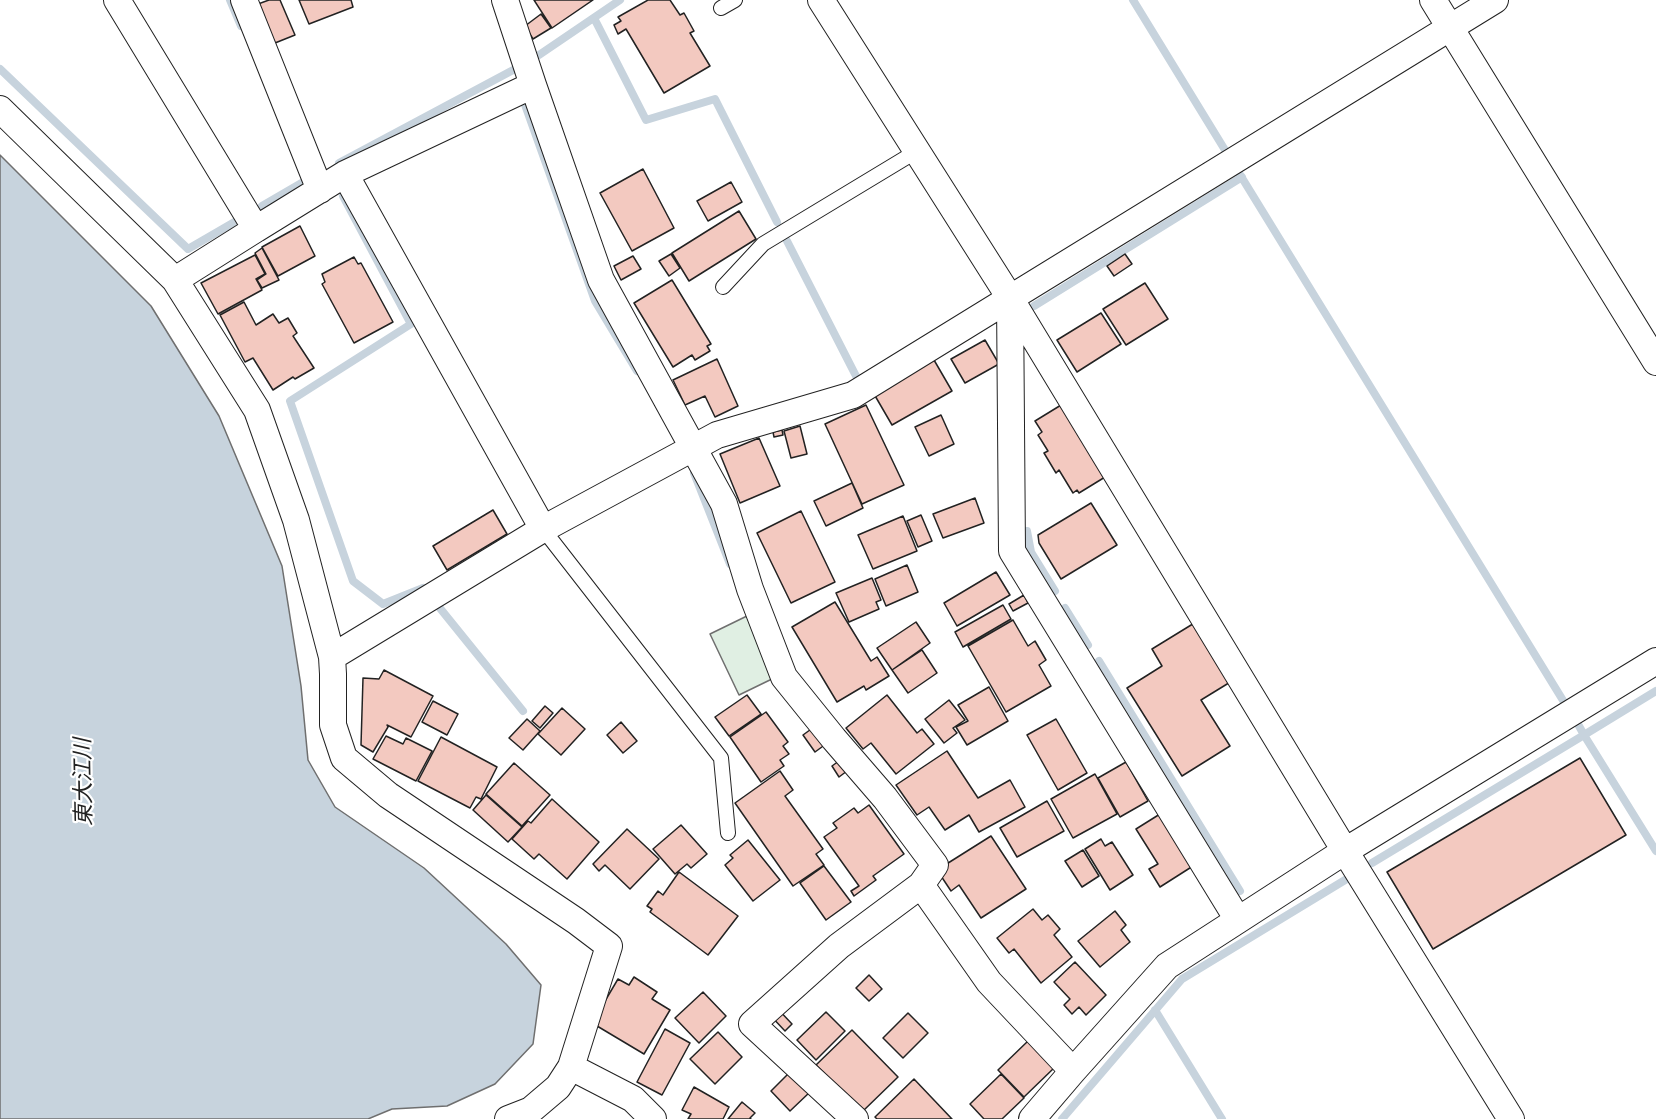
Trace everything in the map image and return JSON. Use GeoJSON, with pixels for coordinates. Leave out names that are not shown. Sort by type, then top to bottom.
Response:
{"type":"FeatureCollection","features":[{"type":"Feature","properties":{"kind":"street"},"geometry":{"type":"LineString","coordinates":[[117,0],[256,229]]}},
{"type":"Feature","properties":{"kind":"street"},"geometry":{"type":"LineString","coordinates":[[244,0],[320,190]]}},
{"type":"Feature","properties":{"kind":"street"},"geometry":{"type":"LineString","coordinates":[[506,0],[601,280],[724,504],[750,589],[784,677],[885,798],[935,865],[921,885],[839,946],[752,1024],[855,1119]]}},
{"type":"Feature","properties":{"kind":"street"},"geometry":{"type":"LineString","coordinates":[[821,0],[1010,298],[1345,851],[1511,1119]]}},
{"type":"Feature","properties":{"kind":"street"},"geometry":{"type":"LineString","coordinates":[[1433,0],[1656,362]]}},
{"type":"Feature","properties":{"kind":"street"},"geometry":{"type":"LineString","coordinates":[[332,657],[543,529],[717,435],[853,395],[1495,0]]}},
{"type":"Feature","properties":{"kind":"street"},"geometry":{"type":"LineString","coordinates":[[175,280],[345,174],[533,85]]}},
{"type":"Feature","properties":{"kind":"street"},"geometry":{"type":"LineString","coordinates":[[0,109],[175,280],[256,410],[296,520],[332,657],[333,725],[344,758],[388,795],[576,921],[609,946],[571,1067],[558,1087],[531,1110],[508,1119]]}},
{"type":"Feature","properties":{"kind":"street"},"geometry":{"type":"LineString","coordinates":[[345,174],[543,529]]}},
{"type":"Feature","properties":{"kind":"street"},"geometry":{"type":"LineString","coordinates":[[1010,298],[1012,551],[1238,920]]}},
{"type":"Feature","properties":{"kind":"street"},"geometry":{"type":"LineString","coordinates":[[1032,1119],[1167,966],[1345,851],[1656,661]]}},
{"type":"Feature","properties":{"kind":"street"},"geometry":{"type":"LineString","coordinates":[[921,885],[989,982],[1073,1071]]}},
{"type":"Feature","properties":{"kind":"street"},"geometry":{"type":"LineString","coordinates":[[571,1067],[633,1099],[653,1119]]}},
{"type":"Feature","properties":{"kind":"lane"},"geometry":{"type":"LineString","coordinates":[[721,8],[735,0]]}},
{"type":"Feature","properties":{"kind":"lane"},"geometry":{"type":"LineString","coordinates":[[723,286],[763,244],[917,151]]}},
{"type":"Feature","properties":{"kind":"lane"},"geometry":{"type":"LineString","coordinates":[[543,529],[721,759],[728,832]]}},
{"type":"Feature","properties":{"kind":"green space"},"geometry":{"type":"Polygon","coordinates":[[[749,615],[774,678],[739,695],[710,634],[749,615]]]}},
{"type":"Feature","properties":{"kind":"water","name":"東大江川"},"geometry":{"type":"Polygon","coordinates":[[[0,155],[151,306],[219,416],[282,566],[301,686],[308,760],[335,807],[424,868],[506,944],[541,985],[533,1044],[495,1084],[447,1106],[392,1109],[368,1119],[0,1119],[0,155]]]}},
{"type":"Feature","properties":{"kind":"building"},"geometry":{"type":"Polygon","coordinates":[[[269,0],[280,0],[295,35],[275,43],[258,4],[269,0]]]}},
{"type":"Feature","properties":{"kind":"building"},"geometry":{"type":"Polygon","coordinates":[[[299,0],[351,0],[353,7],[309,24],[299,0]]]}},
{"type":"Feature","properties":{"kind":"building"},"geometry":{"type":"Polygon","coordinates":[[[534,0],[593,0],[552,28],[534,0]]]}},
{"type":"Feature","properties":{"kind":"building"},"geometry":{"type":"Polygon","coordinates":[[[648,0],[670,0],[680,15],[684,13],[694,31],[690,33],[710,66],[664,93],[626,29],[618,34],[614,25],[621,21],[618,17],[648,0]]]}},
{"type":"Feature","properties":{"kind":"building"},"geometry":{"type":"Polygon","coordinates":[[[541,14],[551,28],[533,39],[525,26],[541,14]]]}},
{"type":"Feature","properties":{"kind":"building"},"geometry":{"type":"Polygon","coordinates":[[[643,169],[674,228],[632,251],[600,193],[643,169]]]}},
{"type":"Feature","properties":{"kind":"building"},"geometry":{"type":"Polygon","coordinates":[[[731,182],[742,202],[708,221],[697,201],[731,182]]]}},
{"type":"Feature","properties":{"kind":"building"},"geometry":{"type":"Polygon","coordinates":[[[739,211],[756,239],[689,281],[672,253],[739,211]]]}},
{"type":"Feature","properties":{"kind":"building"},"geometry":{"type":"Polygon","coordinates":[[[300,226],[315,256],[278,276],[262,247],[300,226]]]}},
{"type":"Feature","properties":{"kind":"building"},"geometry":{"type":"Polygon","coordinates":[[[262,248],[279,280],[262,288],[257,280],[266,274],[255,253],[262,248]]]}},
{"type":"Feature","properties":{"kind":"building"},"geometry":{"type":"Polygon","coordinates":[[[671,254],[680,268],[669,276],[659,261],[671,254]]]}},
{"type":"Feature","properties":{"kind":"building"},"geometry":{"type":"Polygon","coordinates":[[[1125,254],[1132,264],[1114,276],[1107,266],[1125,254]]]}},
{"type":"Feature","properties":{"kind":"building"},"geometry":{"type":"Polygon","coordinates":[[[255,255],[265,274],[256,279],[262,290],[218,314],[201,283],[255,255]]]}},
{"type":"Feature","properties":{"kind":"building"},"geometry":{"type":"Polygon","coordinates":[[[633,256],[641,269],[621,280],[614,266],[633,256]]]}},
{"type":"Feature","properties":{"kind":"building"},"geometry":{"type":"Polygon","coordinates":[[[354,257],[358,264],[361,263],[393,322],[354,343],[322,284],[325,282],[322,274],[354,257]]]}},
{"type":"Feature","properties":{"kind":"building"},"geometry":{"type":"Polygon","coordinates":[[[672,280],[711,344],[707,346],[710,351],[695,360],[692,355],[673,367],[634,303],[672,280]]]}},
{"type":"Feature","properties":{"kind":"building"},"geometry":{"type":"Polygon","coordinates":[[[1145,283],[1168,319],[1126,345],[1103,309],[1145,283]]]}},
{"type":"Feature","properties":{"kind":"building"},"geometry":{"type":"Polygon","coordinates":[[[244,302],[256,325],[273,314],[279,323],[288,318],[297,333],[293,336],[314,368],[295,379],[293,377],[273,390],[253,358],[245,362],[220,315],[244,302]]]}},
{"type":"Feature","properties":{"kind":"building"},"geometry":{"type":"Polygon","coordinates":[[[1101,313],[1121,344],[1077,372],[1057,340],[1101,313]]]}},
{"type":"Feature","properties":{"kind":"building"},"geometry":{"type":"Polygon","coordinates":[[[985,340],[999,364],[965,383],[951,359],[985,340]]]}},
{"type":"Feature","properties":{"kind":"building"},"geometry":{"type":"Polygon","coordinates":[[[717,359],[738,406],[715,417],[705,396],[685,405],[673,380],[717,359]]]}},
{"type":"Feature","properties":{"kind":"building"},"geometry":{"type":"Polygon","coordinates":[[[934,360],[952,391],[892,425],[874,394],[934,360]]]}},
{"type":"Feature","properties":{"kind":"building"},"geometry":{"type":"Polygon","coordinates":[[[1066,402],[1110,474],[1079,493],[1077,490],[1073,493],[1059,470],[1056,473],[1044,453],[1048,451],[1038,435],[1042,432],[1035,421],[1066,402]]]}},
{"type":"Feature","properties":{"kind":"building"},"geometry":{"type":"Polygon","coordinates":[[[866,405],[904,485],[862,504],[825,424],[866,405]]]}},
{"type":"Feature","properties":{"kind":"building"},"geometry":{"type":"Polygon","coordinates":[[[941,415],[954,444],[929,456],[915,427],[941,415]]]}},
{"type":"Feature","properties":{"kind":"building"},"geometry":{"type":"Polygon","coordinates":[[[800,426],[807,454],[791,458],[784,431],[800,426]]]}},
{"type":"Feature","properties":{"kind":"building"},"geometry":{"type":"Polygon","coordinates":[[[782,430],[783,435],[774,437],[773,432],[782,430]]]}},
{"type":"Feature","properties":{"kind":"building"},"geometry":{"type":"Polygon","coordinates":[[[759,438],[780,486],[740,503],[720,454],[759,438]]]}},
{"type":"Feature","properties":{"kind":"building"},"geometry":{"type":"Polygon","coordinates":[[[852,483],[863,508],[826,526],[814,501],[852,483]]]}},
{"type":"Feature","properties":{"kind":"building"},"geometry":{"type":"Polygon","coordinates":[[[975,498],[984,523],[943,538],[933,514],[975,498]]]}},
{"type":"Feature","properties":{"kind":"building"},"geometry":{"type":"Polygon","coordinates":[[[1091,503],[1117,545],[1061,579],[1039,543],[1038,535],[1091,503]]]}},
{"type":"Feature","properties":{"kind":"building"},"geometry":{"type":"Polygon","coordinates":[[[493,510],[507,534],[447,570],[433,546],[493,510]]]}},
{"type":"Feature","properties":{"kind":"building"},"geometry":{"type":"Polygon","coordinates":[[[801,511],[835,582],[791,603],[757,533],[801,511]]]}},
{"type":"Feature","properties":{"kind":"building"},"geometry":{"type":"Polygon","coordinates":[[[921,515],[932,541],[918,547],[907,521],[921,515]]]}},
{"type":"Feature","properties":{"kind":"building"},"geometry":{"type":"Polygon","coordinates":[[[903,516],[917,551],[873,569],[858,535],[903,516]]]}},
{"type":"Feature","properties":{"kind":"building"},"geometry":{"type":"Polygon","coordinates":[[[907,565],[918,592],[886,606],[875,579],[907,565]]]}},
{"type":"Feature","properties":{"kind":"building"},"geometry":{"type":"Polygon","coordinates":[[[996,572],[1010,595],[957,626],[944,603],[996,572]]]}},
{"type":"Feature","properties":{"kind":"building"},"geometry":{"type":"Polygon","coordinates":[[[872,578],[881,600],[876,602],[879,609],[849,622],[836,593],[872,578]]]}},
{"type":"Feature","properties":{"kind":"building"},"geometry":{"type":"Polygon","coordinates":[[[1024,595],[1028,603],[1013,611],[1009,604],[1024,595]]]}},
{"type":"Feature","properties":{"kind":"building"},"geometry":{"type":"Polygon","coordinates":[[[835,602],[871,661],[877,657],[889,676],[866,690],[864,686],[837,702],[792,627],[835,602]]]}},
{"type":"Feature","properties":{"kind":"building"},"geometry":{"type":"Polygon","coordinates":[[[1003,605],[1011,619],[963,647],[955,632],[1003,605]]]}},
{"type":"Feature","properties":{"kind":"building"},"geometry":{"type":"Polygon","coordinates":[[[1013,620],[1028,646],[1035,641],[1046,660],[1039,665],[1051,686],[1006,712],[968,646],[1013,620]]]}},
{"type":"Feature","properties":{"kind":"building"},"geometry":{"type":"Polygon","coordinates":[[[916,622],[930,643],[892,670],[877,648],[916,622]]]}},
{"type":"Feature","properties":{"kind":"building"},"geometry":{"type":"Polygon","coordinates":[[[1196,622],[1232,681],[1201,700],[1230,746],[1182,776],[1127,688],[1162,666],[1152,649],[1196,622]]]}},
{"type":"Feature","properties":{"kind":"building"},"geometry":{"type":"Polygon","coordinates":[[[922,650],[937,673],[908,693],[892,670],[922,650]]]}},
{"type":"Feature","properties":{"kind":"building"},"geometry":{"type":"Polygon","coordinates":[[[384,670],[433,696],[411,737],[387,725],[388,727],[373,752],[361,745],[363,678],[379,679],[384,670]]]}},
{"type":"Feature","properties":{"kind":"building"},"geometry":{"type":"Polygon","coordinates":[[[989,687],[1008,721],[967,745],[956,727],[968,721],[958,705],[989,687]]]}},
{"type":"Feature","properties":{"kind":"building"},"geometry":{"type":"Polygon","coordinates":[[[747,695],[761,714],[729,736],[715,717],[747,695]]]}},
{"type":"Feature","properties":{"kind":"building"},"geometry":{"type":"Polygon","coordinates":[[[887,695],[917,733],[922,729],[934,744],[896,774],[871,743],[863,749],[846,728],[887,695]]]}},
{"type":"Feature","properties":{"kind":"building"},"geometry":{"type":"Polygon","coordinates":[[[949,700],[965,720],[953,728],[957,733],[944,743],[925,719],[949,700]]]}},
{"type":"Feature","properties":{"kind":"building"},"geometry":{"type":"Polygon","coordinates":[[[433,701],[458,714],[447,735],[422,722],[433,701]]]}},
{"type":"Feature","properties":{"kind":"building"},"geometry":{"type":"Polygon","coordinates":[[[545,706],[553,713],[540,728],[532,721],[545,706]]]}},
{"type":"Feature","properties":{"kind":"building"},"geometry":{"type":"Polygon","coordinates":[[[562,708],[585,729],[561,755],[538,734],[562,708]]]}},
{"type":"Feature","properties":{"kind":"building"},"geometry":{"type":"Polygon","coordinates":[[[766,712],[788,742],[783,746],[789,754],[780,760],[784,766],[761,782],[730,737],[766,712]]]}},
{"type":"Feature","properties":{"kind":"building"},"geometry":{"type":"Polygon","coordinates":[[[527,719],[540,731],[523,750],[509,738],[527,719]]]}},
{"type":"Feature","properties":{"kind":"building"},"geometry":{"type":"Polygon","coordinates":[[[1056,719],[1087,773],[1058,790],[1027,735],[1056,719]]]}},
{"type":"Feature","properties":{"kind":"building"},"geometry":{"type":"Polygon","coordinates":[[[621,722],[637,741],[623,753],[607,735],[621,722]]]}},
{"type":"Feature","properties":{"kind":"building"},"geometry":{"type":"Polygon","coordinates":[[[814,727],[826,744],[815,752],[803,735],[814,727]]]}},
{"type":"Feature","properties":{"kind":"building"},"geometry":{"type":"Polygon","coordinates":[[[386,736],[403,744],[406,738],[432,751],[416,781],[373,759],[386,736]]]}},
{"type":"Feature","properties":{"kind":"building"},"geometry":{"type":"Polygon","coordinates":[[[441,737],[497,767],[481,799],[476,797],[470,808],[418,781],[441,737]]]}},
{"type":"Feature","properties":{"kind":"building"},"geometry":{"type":"Polygon","coordinates":[[[947,751],[978,798],[1010,780],[1025,807],[979,832],[969,815],[945,830],[929,807],[917,815],[896,785],[947,751]]]}},
{"type":"Feature","properties":{"kind":"building"},"geometry":{"type":"Polygon","coordinates":[[[843,758],[851,768],[839,777],[832,766],[843,758]]]}},
{"type":"Feature","properties":{"kind":"building"},"geometry":{"type":"Polygon","coordinates":[[[1580,758],[1626,835],[1433,949],[1387,872],[1580,758]]]}},
{"type":"Feature","properties":{"kind":"building"},"geometry":{"type":"Polygon","coordinates":[[[1126,762],[1148,801],[1120,817],[1098,778],[1126,762]]]}},
{"type":"Feature","properties":{"kind":"building"},"geometry":{"type":"Polygon","coordinates":[[[514,763],[550,795],[522,826],[486,794],[514,763]]]}},
{"type":"Feature","properties":{"kind":"building"},"geometry":{"type":"Polygon","coordinates":[[[780,771],[793,790],[785,796],[823,849],[816,854],[824,865],[793,886],[735,803],[780,771]]]}},
{"type":"Feature","properties":{"kind":"building"},"geometry":{"type":"Polygon","coordinates":[[[1095,774],[1117,814],[1073,838],[1051,799],[1095,774]]]}},
{"type":"Feature","properties":{"kind":"building"},"geometry":{"type":"Polygon","coordinates":[[[486,795],[522,827],[508,842],[473,810],[486,795]]]}},
{"type":"Feature","properties":{"kind":"building"},"geometry":{"type":"Polygon","coordinates":[[[552,799],[599,842],[567,879],[539,854],[534,859],[512,839],[528,821],[531,823],[552,799]]]}},
{"type":"Feature","properties":{"kind":"building"},"geometry":{"type":"Polygon","coordinates":[[[1047,801],[1064,831],[1017,857],[1000,828],[1047,801]]]}},
{"type":"Feature","properties":{"kind":"building"},"geometry":{"type":"Polygon","coordinates":[[[869,805],[904,854],[873,876],[876,880],[854,896],[851,891],[859,886],[824,837],[837,828],[833,823],[854,808],[858,813],[869,805]]]}},
{"type":"Feature","properties":{"kind":"building"},"geometry":{"type":"Polygon","coordinates":[[[1160,814],[1193,866],[1160,887],[1149,869],[1158,864],[1136,829],[1160,814]]]}},
{"type":"Feature","properties":{"kind":"building"},"geometry":{"type":"Polygon","coordinates":[[[681,825],[707,854],[691,868],[687,864],[675,874],[653,849],[681,825]]]}},
{"type":"Feature","properties":{"kind":"building"},"geometry":{"type":"Polygon","coordinates":[[[627,829],[659,859],[630,889],[605,865],[599,871],[593,864],[627,829]]]}},
{"type":"Feature","properties":{"kind":"building"},"geometry":{"type":"Polygon","coordinates":[[[991,836],[1026,889],[981,918],[959,885],[951,891],[937,870],[991,836]]]}},
{"type":"Feature","properties":{"kind":"building"},"geometry":{"type":"Polygon","coordinates":[[[1101,839],[1105,846],[1112,842],[1133,875],[1110,890],[1085,849],[1101,839]]]}},
{"type":"Feature","properties":{"kind":"building"},"geometry":{"type":"Polygon","coordinates":[[[748,840],[780,880],[753,901],[725,865],[733,858],[730,855],[748,840]]]}},
{"type":"Feature","properties":{"kind":"building"},"geometry":{"type":"Polygon","coordinates":[[[1083,850],[1099,876],[1082,887],[1065,861],[1083,850]]]}},
{"type":"Feature","properties":{"kind":"building"},"geometry":{"type":"Polygon","coordinates":[[[824,866],[851,902],[826,920],[800,883],[824,866]]]}},
{"type":"Feature","properties":{"kind":"building"},"geometry":{"type":"Polygon","coordinates":[[[679,872],[738,916],[708,955],[650,912],[652,909],[647,906],[658,891],[663,895],[679,872]]]}},
{"type":"Feature","properties":{"kind":"building"},"geometry":{"type":"Polygon","coordinates":[[[1033,909],[1042,920],[1048,915],[1060,929],[1054,935],[1072,957],[1041,983],[1014,949],[1009,953],[997,938],[1033,909]]]}},
{"type":"Feature","properties":{"kind":"building"},"geometry":{"type":"Polygon","coordinates":[[[1115,911],[1126,925],[1121,930],[1130,942],[1100,967],[1078,941],[1115,911]]]}},
{"type":"Feature","properties":{"kind":"building"},"geometry":{"type":"Polygon","coordinates":[[[1075,962],[1106,995],[1086,1015],[1079,1007],[1072,1014],[1064,1005],[1070,999],[1054,982],[1075,962]]]}},
{"type":"Feature","properties":{"kind":"building"},"geometry":{"type":"Polygon","coordinates":[[[869,975],[882,989],[869,1001],[856,988],[869,975]]]}},
{"type":"Feature","properties":{"kind":"building"},"geometry":{"type":"Polygon","coordinates":[[[634,977],[657,992],[652,999],[670,1010],[644,1054],[592,1023],[618,979],[629,985],[634,977]]]}},
{"type":"Feature","properties":{"kind":"building"},"geometry":{"type":"Polygon","coordinates":[[[703,992],[726,1016],[699,1043],[675,1018],[703,992]]]}},
{"type":"Feature","properties":{"kind":"building"},"geometry":{"type":"Polygon","coordinates":[[[776,1007],[792,1024],[785,1031],[769,1014],[776,1007]]]}},
{"type":"Feature","properties":{"kind":"building"},"geometry":{"type":"Polygon","coordinates":[[[826,1012],[845,1031],[816,1060],[797,1040],[826,1012]]]}},
{"type":"Feature","properties":{"kind":"building"},"geometry":{"type":"Polygon","coordinates":[[[908,1013],[928,1033],[903,1058],[883,1038],[908,1013]]]}},
{"type":"Feature","properties":{"kind":"building"},"geometry":{"type":"Polygon","coordinates":[[[665,1029],[690,1043],[662,1095],[637,1082],[665,1029]]]}},
{"type":"Feature","properties":{"kind":"building"},"geometry":{"type":"Polygon","coordinates":[[[852,1030],[898,1077],[862,1112],[816,1065],[852,1030]]]}},
{"type":"Feature","properties":{"kind":"building"},"geometry":{"type":"Polygon","coordinates":[[[718,1032],[742,1057],[715,1084],[690,1059],[718,1032]]]}},
{"type":"Feature","properties":{"kind":"building"},"geometry":{"type":"Polygon","coordinates":[[[1028,1041],[1054,1068],[1024,1097],[998,1070],[1028,1041]]]}},
{"type":"Feature","properties":{"kind":"building"},"geometry":{"type":"Polygon","coordinates":[[[791,1071],[811,1091],[790,1111],[771,1091],[791,1071]]]}},
{"type":"Feature","properties":{"kind":"building"},"geometry":{"type":"Polygon","coordinates":[[[1001,1074],[1024,1098],[1002,1119],[984,1119],[970,1104],[1001,1074]]]}},
{"type":"Feature","properties":{"kind":"building"},"geometry":{"type":"Polygon","coordinates":[[[914,1079],[952,1119],[877,1119],[875,1117],[914,1079]]]}},
{"type":"Feature","properties":{"kind":"building"},"geometry":{"type":"Polygon","coordinates":[[[694,1087],[729,1107],[723,1119],[688,1119],[691,1114],[682,1110],[694,1087]]]}},
{"type":"Feature","properties":{"kind":"building"},"geometry":{"type":"Polygon","coordinates":[[[742,1102],[755,1113],[751,1119],[728,1119],[742,1102]]]}},
{"type":"Feature","properties":{"kind":"waterway"},"geometry":{"type":"LineString","coordinates":[[230,0],[241,26]]}},
{"type":"Feature","properties":{"kind":"waterway"},"geometry":{"type":"LineString","coordinates":[[539,55],[620,0]]}},
{"type":"Feature","properties":{"kind":"waterway"},"geometry":{"type":"LineString","coordinates":[[1133,0],[1225,150]]}},
{"type":"Feature","properties":{"kind":"waterway"},"geometry":{"type":"LineString","coordinates":[[594,18],[646,120],[715,99],[777,222]]}},
{"type":"Feature","properties":{"kind":"waterway"},"geometry":{"type":"LineString","coordinates":[[0,69],[188,249],[238,220]]}},
{"type":"Feature","properties":{"kind":"waterway"},"geometry":{"type":"LineString","coordinates":[[339,163],[515,69]]}},
{"type":"Feature","properties":{"kind":"waterway"},"geometry":{"type":"LineString","coordinates":[[524,102],[595,301],[637,371]]}},
{"type":"Feature","properties":{"kind":"waterway"},"geometry":{"type":"LineString","coordinates":[[1239,173],[1564,702]]}},
{"type":"Feature","properties":{"kind":"waterway"},"geometry":{"type":"LineString","coordinates":[[1034,306],[1242,177]]}},
{"type":"Feature","properties":{"kind":"waterway"},"geometry":{"type":"LineString","coordinates":[[262,206],[305,181]]}},
{"type":"Feature","properties":{"kind":"waterway"},"geometry":{"type":"LineString","coordinates":[[343,196],[411,324],[290,401],[353,581],[383,604],[423,588]]}},
{"type":"Feature","properties":{"kind":"waterway"},"geometry":{"type":"LineString","coordinates":[[787,241],[856,376]]}},
{"type":"Feature","properties":{"kind":"waterway"},"geometry":{"type":"LineString","coordinates":[[694,473],[730,564]]}},
{"type":"Feature","properties":{"kind":"waterway"},"geometry":{"type":"LineString","coordinates":[[1027,531],[1031,552],[1055,591]]}},
{"type":"Feature","properties":{"kind":"waterway"},"geometry":{"type":"LineString","coordinates":[[439,607],[523,711]]}},
{"type":"Feature","properties":{"kind":"waterway"},"geometry":{"type":"LineString","coordinates":[[1065,608],[1088,645]]}},
{"type":"Feature","properties":{"kind":"waterway"},"geometry":{"type":"LineString","coordinates":[[1099,661],[1240,891]]}},
{"type":"Feature","properties":{"kind":"waterway"},"geometry":{"type":"LineString","coordinates":[[1579,726],[1584,735],[1656,691]]}},
{"type":"Feature","properties":{"kind":"waterway"},"geometry":{"type":"LineString","coordinates":[[1372,863],[1584,735],[1656,851]]}},
{"type":"Feature","properties":{"kind":"waterway"},"geometry":{"type":"LineString","coordinates":[[1062,1119],[1182,979],[1350,877]]}},
{"type":"Feature","properties":{"kind":"waterway"},"geometry":{"type":"LineString","coordinates":[[1155,1010],[1222,1119]]}}]}
